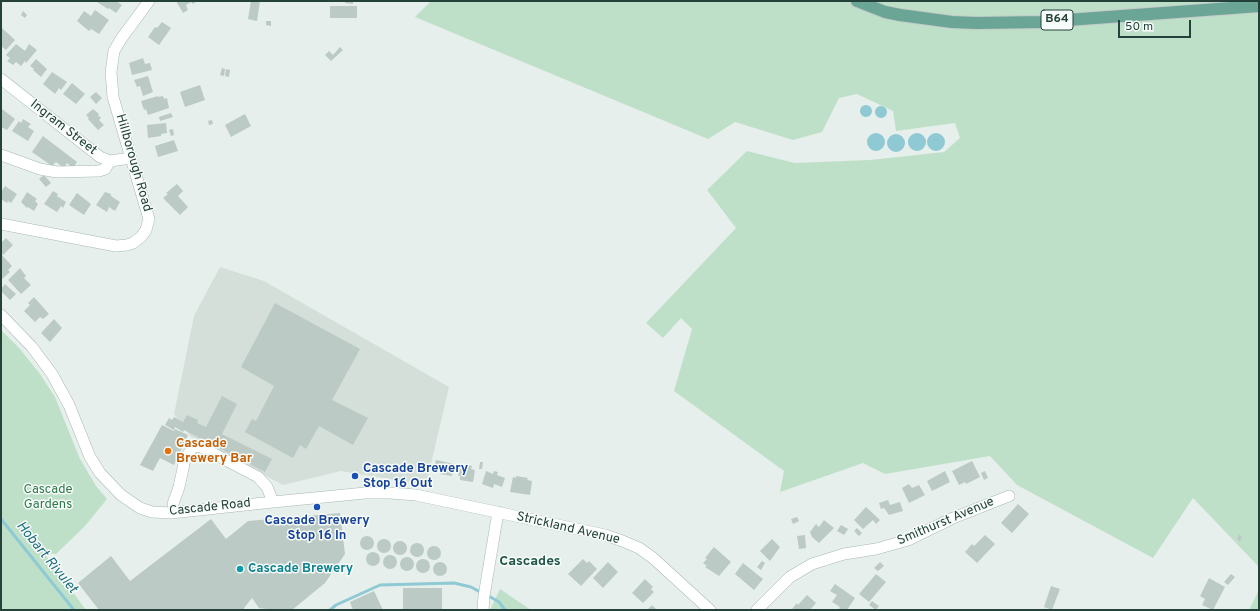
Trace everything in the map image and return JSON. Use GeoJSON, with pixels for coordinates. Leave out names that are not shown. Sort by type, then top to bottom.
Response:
{"type":"FeatureCollection","features":[{"type":"Feature","properties":{"kind":"main road","name":"B64"},"geometry":{"type":"LineString","coordinates":[[857,1],[885,12],[900,15],[952,22],[976,23],[1040,22],[1259,6]]}},
{"type":"Feature","properties":{"kind":"street","name":"Hillborough Road"},"geometry":{"type":"LineString","coordinates":[[1,224],[116,246],[127,246],[142,238],[149,220],[113,97],[111,72],[114,52],[121,39],[149,1]]}},
{"type":"Feature","properties":{"kind":"street","name":"Ingram Street"},"geometry":{"type":"LineString","coordinates":[[1,79],[100,157],[110,161],[131,158]]}},
{"type":"Feature","properties":{"kind":"street"},"geometry":{"type":"LineString","coordinates":[[1,155],[40,169],[57,172],[99,171],[105,169],[110,161]]}},
{"type":"Feature","properties":{"kind":"street","name":"Cascade Road"},"geometry":{"type":"LineString","coordinates":[[1,315],[32,347],[52,374],[69,405],[86,448],[95,465],[110,485],[129,502],[146,510],[159,513],[171,513],[365,493],[390,493],[416,496],[498,512]]}},
{"type":"Feature","properties":{"kind":"street"},"geometry":{"type":"LineString","coordinates":[[173,504],[180,487],[185,459],[193,447],[199,446],[258,477],[267,487],[273,502]]}},
{"type":"Feature","properties":{"kind":"street","name":"Smithurst Avenue"},"geometry":{"type":"LineString","coordinates":[[757,610],[790,577],[812,564],[844,554],[876,549],[908,540],[953,518],[1009,496]]}},
{"type":"Feature","properties":{"kind":"street"},"geometry":{"type":"LineString","coordinates":[[483,610],[498,512]]}},
{"type":"Feature","properties":{"kind":"street","name":"Strickland Avenue"},"geometry":{"type":"LineString","coordinates":[[498,512],[605,535],[638,548],[653,558],[710,610]]}},
{"type":"Feature","properties":{"kind":"shaded area"},"geometry":{"type":"Polygon","coordinates":[[[220,267],[264,281],[449,387],[426,485],[341,471],[283,485],[190,436],[174,414],[194,316],[220,267]]]}},
{"type":"Feature","properties":{"kind":"green space"},"geometry":{"type":"Polygon","coordinates":[[[431,1],[1259,1],[1259,567],[1193,498],[1153,558],[1017,485],[990,456],[885,474],[863,463],[780,492],[784,471],[674,391],[692,329],[681,318],[663,338],[646,323],[736,228],[707,190],[747,151],[795,163],[870,160],[944,152],[960,138],[955,123],[896,131],[893,111],[857,94],[839,98],[822,132],[793,140],[735,122],[708,139],[415,17],[431,1]]]}},
{"type":"Feature","properties":{"kind":"green space","name":"Cascade Gardens"},"geometry":{"type":"Polygon","coordinates":[[[1,330],[20,349],[40,374],[55,397],[80,459],[96,486],[107,499],[85,526],[56,554],[44,553],[86,610],[1,610],[1,330]]]}},
{"type":"Feature","properties":{"kind":"green space"},"geometry":{"type":"Polygon","coordinates":[[[500,589],[531,610],[490,610],[500,589]]]}},
{"type":"Feature","properties":{"kind":"green space"},"geometry":{"type":"Polygon","coordinates":[[[1259,590],[1259,610],[1249,610],[1259,590]]]}},
{"type":"Feature","properties":{"kind":"water"},"geometry":{"type":"Polygon","coordinates":[[[864,105],[868,105],[872,111],[868,117],[864,117],[860,113],[860,109],[864,105]]]}},
{"type":"Feature","properties":{"kind":"water"},"geometry":{"type":"Polygon","coordinates":[[[879,106],[883,106],[887,112],[883,118],[879,118],[875,114],[875,110],[879,106]]]}},
{"type":"Feature","properties":{"kind":"water"},"geometry":{"type":"Polygon","coordinates":[[[872,133],[880,133],[885,138],[883,149],[880,151],[872,151],[867,146],[867,138],[872,133]]]}},
{"type":"Feature","properties":{"kind":"water"},"geometry":{"type":"Polygon","coordinates":[[[913,133],[921,133],[926,138],[924,149],[921,151],[913,151],[908,146],[908,138],[913,133]]]}},
{"type":"Feature","properties":{"kind":"water"},"geometry":{"type":"Polygon","coordinates":[[[932,133],[940,133],[945,138],[943,149],[940,151],[932,151],[927,146],[927,138],[932,133]]]}},
{"type":"Feature","properties":{"kind":"water"},"geometry":{"type":"Polygon","coordinates":[[[892,134],[900,134],[905,139],[903,150],[900,152],[892,152],[887,147],[887,139],[892,134]]]}},
{"type":"Feature","properties":{"kind":"building"},"geometry":{"type":"Polygon","coordinates":[[[116,1],[122,5],[116,13],[97,2],[116,1]]]}},
{"type":"Feature","properties":{"kind":"building"},"geometry":{"type":"Polygon","coordinates":[[[176,1],[197,1],[193,4],[191,2],[186,5],[188,10],[183,13],[176,1]]]}},
{"type":"Feature","properties":{"kind":"building"},"geometry":{"type":"Polygon","coordinates":[[[251,1],[260,1],[257,21],[248,19],[251,1]]]}},
{"type":"Feature","properties":{"kind":"building"},"geometry":{"type":"Polygon","coordinates":[[[345,1],[353,1],[353,4],[345,3],[345,1]]]}},
{"type":"Feature","properties":{"kind":"building"},"geometry":{"type":"Polygon","coordinates":[[[330,6],[357,6],[357,18],[330,18],[330,6]]]}},
{"type":"Feature","properties":{"kind":"building"},"geometry":{"type":"Polygon","coordinates":[[[95,10],[109,20],[99,34],[91,29],[89,31],[77,21],[84,11],[91,16],[95,10]]]}},
{"type":"Feature","properties":{"kind":"building"},"geometry":{"type":"Polygon","coordinates":[[[23,11],[27,15],[25,18],[21,15],[23,11]]]}},
{"type":"Feature","properties":{"kind":"building"},"geometry":{"type":"Polygon","coordinates":[[[266,21],[271,21],[271,26],[266,25],[266,21]]]}},
{"type":"Feature","properties":{"kind":"building"},"geometry":{"type":"Polygon","coordinates":[[[162,22],[171,28],[159,45],[148,37],[155,27],[157,28],[162,22]]]}},
{"type":"Feature","properties":{"kind":"building"},"geometry":{"type":"Polygon","coordinates":[[[2,28],[15,40],[6,50],[1,46],[2,28]]]}},
{"type":"Feature","properties":{"kind":"building"},"geometry":{"type":"Polygon","coordinates":[[[16,44],[25,51],[29,44],[37,50],[26,63],[25,61],[21,66],[16,62],[13,65],[7,61],[10,58],[6,55],[16,44]]]}},
{"type":"Feature","properties":{"kind":"building"},"geometry":{"type":"Polygon","coordinates":[[[340,47],[343,50],[331,61],[325,55],[329,51],[333,55],[340,47]]]}},
{"type":"Feature","properties":{"kind":"building"},"geometry":{"type":"Polygon","coordinates":[[[143,58],[145,64],[150,63],[152,70],[132,75],[129,63],[143,58]]]}},
{"type":"Feature","properties":{"kind":"building"},"geometry":{"type":"Polygon","coordinates":[[[36,59],[47,69],[41,77],[30,66],[36,59]]]}},
{"type":"Feature","properties":{"kind":"building"},"geometry":{"type":"Polygon","coordinates":[[[222,68],[225,69],[224,76],[220,75],[222,68]]]}},
{"type":"Feature","properties":{"kind":"building"},"geometry":{"type":"Polygon","coordinates":[[[226,69],[230,70],[229,77],[225,76],[226,69]]]}},
{"type":"Feature","properties":{"kind":"building"},"geometry":{"type":"Polygon","coordinates":[[[52,72],[67,82],[61,90],[59,88],[55,94],[43,84],[52,72]]]}},
{"type":"Feature","properties":{"kind":"building"},"geometry":{"type":"Polygon","coordinates":[[[148,76],[153,92],[143,96],[140,86],[137,87],[134,80],[148,76]]]}},
{"type":"Feature","properties":{"kind":"building"},"geometry":{"type":"Polygon","coordinates":[[[72,83],[85,94],[76,104],[63,94],[72,83]]]}},
{"type":"Feature","properties":{"kind":"building"},"geometry":{"type":"Polygon","coordinates":[[[200,85],[205,100],[185,107],[180,92],[200,85]]]}},
{"type":"Feature","properties":{"kind":"building"},"geometry":{"type":"Polygon","coordinates":[[[96,92],[102,98],[96,104],[90,97],[96,92]]]}},
{"type":"Feature","properties":{"kind":"building"},"geometry":{"type":"Polygon","coordinates":[[[163,96],[164,99],[167,98],[169,108],[148,115],[146,109],[144,110],[141,101],[163,96]]]}},
{"type":"Feature","properties":{"kind":"building"},"geometry":{"type":"Polygon","coordinates":[[[2,109],[15,119],[7,130],[1,127],[2,109]]]}},
{"type":"Feature","properties":{"kind":"building"},"geometry":{"type":"Polygon","coordinates":[[[93,109],[99,114],[98,115],[101,118],[99,120],[104,125],[98,130],[86,115],[93,109]]]}},
{"type":"Feature","properties":{"kind":"building"},"geometry":{"type":"Polygon","coordinates":[[[171,113],[173,117],[160,121],[159,117],[171,113]]]}},
{"type":"Feature","properties":{"kind":"building"},"geometry":{"type":"Polygon","coordinates":[[[245,114],[251,126],[231,137],[225,125],[245,114]]]}},
{"type":"Feature","properties":{"kind":"building"},"geometry":{"type":"Polygon","coordinates":[[[23,119],[31,124],[28,127],[34,131],[28,141],[12,131],[19,121],[21,123],[23,119]]]}},
{"type":"Feature","properties":{"kind":"building"},"geometry":{"type":"Polygon","coordinates":[[[212,120],[213,124],[209,125],[208,121],[212,120]]]}},
{"type":"Feature","properties":{"kind":"building"},"geometry":{"type":"Polygon","coordinates":[[[166,123],[167,133],[161,134],[161,136],[148,138],[147,125],[166,123]]]}},
{"type":"Feature","properties":{"kind":"building"},"geometry":{"type":"Polygon","coordinates":[[[173,129],[174,135],[171,136],[169,130],[173,129]]]}},
{"type":"Feature","properties":{"kind":"building"},"geometry":{"type":"Polygon","coordinates":[[[43,136],[77,162],[73,168],[67,163],[64,168],[56,162],[52,166],[32,152],[43,136]]]}},
{"type":"Feature","properties":{"kind":"building"},"geometry":{"type":"Polygon","coordinates":[[[174,140],[178,151],[158,157],[155,146],[174,140]]]}},
{"type":"Feature","properties":{"kind":"building"},"geometry":{"type":"Polygon","coordinates":[[[44,175],[51,183],[46,187],[39,179],[44,175]]]}},
{"type":"Feature","properties":{"kind":"building"},"geometry":{"type":"Polygon","coordinates":[[[177,184],[183,191],[178,196],[188,207],[180,215],[163,198],[168,194],[166,193],[177,184]]]}},
{"type":"Feature","properties":{"kind":"building"},"geometry":{"type":"Polygon","coordinates":[[[5,186],[17,194],[11,203],[8,201],[7,203],[1,199],[1,192],[5,186]]]}},
{"type":"Feature","properties":{"kind":"building"},"geometry":{"type":"Polygon","coordinates":[[[53,191],[58,194],[57,196],[66,202],[63,208],[61,206],[57,212],[44,204],[53,191]]]}},
{"type":"Feature","properties":{"kind":"building"},"geometry":{"type":"Polygon","coordinates":[[[27,192],[37,199],[35,201],[38,204],[34,211],[28,207],[27,208],[21,202],[27,192]]]}},
{"type":"Feature","properties":{"kind":"building"},"geometry":{"type":"Polygon","coordinates":[[[105,192],[111,194],[111,196],[120,202],[115,211],[109,207],[107,212],[96,205],[105,192]]]}},
{"type":"Feature","properties":{"kind":"building"},"geometry":{"type":"Polygon","coordinates":[[[77,193],[91,204],[84,215],[69,205],[77,193]]]}},
{"type":"Feature","properties":{"kind":"building"},"geometry":{"type":"Polygon","coordinates":[[[6,238],[13,245],[3,255],[1,252],[1,243],[6,238]]]}},
{"type":"Feature","properties":{"kind":"building"},"geometry":{"type":"Polygon","coordinates":[[[1,254],[12,266],[8,270],[10,272],[1,280],[1,254]]]}},
{"type":"Feature","properties":{"kind":"building"},"geometry":{"type":"Polygon","coordinates":[[[20,268],[26,276],[24,278],[31,285],[21,294],[8,280],[20,268]]]}},
{"type":"Feature","properties":{"kind":"building"},"geometry":{"type":"Polygon","coordinates":[[[5,284],[16,294],[10,300],[1,291],[5,284]]]}},
{"type":"Feature","properties":{"kind":"building"},"geometry":{"type":"Polygon","coordinates":[[[34,297],[49,314],[43,319],[40,317],[35,322],[24,311],[30,305],[28,303],[34,297]]]}},
{"type":"Feature","properties":{"kind":"building"},"geometry":{"type":"Polygon","coordinates":[[[275,303],[360,349],[332,400],[368,418],[353,445],[319,426],[306,449],[300,445],[293,458],[245,432],[252,419],[256,421],[274,386],[241,367],[275,303]]]}},
{"type":"Feature","properties":{"kind":"building"},"geometry":{"type":"Polygon","coordinates":[[[54,319],[62,328],[50,342],[41,333],[54,319]]]}},
{"type":"Feature","properties":{"kind":"building"},"geometry":{"type":"Polygon","coordinates":[[[222,396],[237,404],[222,434],[272,459],[265,472],[184,430],[183,432],[175,427],[174,430],[165,425],[169,418],[172,420],[174,417],[183,422],[187,415],[198,420],[197,423],[206,427],[222,396]]]}},
{"type":"Feature","properties":{"kind":"building"},"geometry":{"type":"Polygon","coordinates":[[[162,425],[174,431],[175,429],[188,435],[174,465],[160,458],[153,471],[140,465],[162,425]]]}},
{"type":"Feature","properties":{"kind":"building"},"geometry":{"type":"Polygon","coordinates":[[[436,460],[454,464],[452,476],[440,474],[441,470],[434,469],[436,460]]]}},
{"type":"Feature","properties":{"kind":"building"},"geometry":{"type":"Polygon","coordinates":[[[972,461],[980,477],[966,484],[965,482],[959,485],[952,471],[972,461]]]}},
{"type":"Feature","properties":{"kind":"building"},"geometry":{"type":"Polygon","coordinates":[[[480,462],[483,462],[482,469],[479,469],[480,462]]]}},
{"type":"Feature","properties":{"kind":"building"},"geometry":{"type":"Polygon","coordinates":[[[468,465],[472,466],[471,469],[475,470],[473,482],[460,480],[460,476],[458,475],[460,466],[468,468],[468,465]]]}},
{"type":"Feature","properties":{"kind":"building"},"geometry":{"type":"Polygon","coordinates":[[[486,471],[493,474],[494,471],[498,472],[497,475],[505,478],[502,487],[494,484],[493,488],[482,484],[486,471]]]}},
{"type":"Feature","properties":{"kind":"building"},"geometry":{"type":"Polygon","coordinates":[[[945,471],[950,482],[932,491],[927,481],[945,471]]]}},
{"type":"Feature","properties":{"kind":"building"},"geometry":{"type":"Polygon","coordinates":[[[985,471],[988,478],[984,480],[981,473],[985,471]]]}},
{"type":"Feature","properties":{"kind":"building"},"geometry":{"type":"Polygon","coordinates":[[[516,476],[528,478],[527,480],[532,481],[530,495],[510,492],[513,477],[516,478],[516,476]]]}},
{"type":"Feature","properties":{"kind":"building"},"geometry":{"type":"Polygon","coordinates":[[[909,484],[912,488],[919,485],[925,495],[909,503],[902,488],[909,484]]]}},
{"type":"Feature","properties":{"kind":"building"},"geometry":{"type":"Polygon","coordinates":[[[888,500],[890,505],[900,502],[903,511],[889,515],[884,508],[881,509],[879,503],[888,500]]]}},
{"type":"Feature","properties":{"kind":"building"},"geometry":{"type":"Polygon","coordinates":[[[1018,504],[1029,514],[1012,533],[1001,523],[1018,504]]]}},
{"type":"Feature","properties":{"kind":"building"},"geometry":{"type":"Polygon","coordinates":[[[866,507],[880,520],[876,524],[873,520],[863,529],[854,520],[866,507]]]}},
{"type":"Feature","properties":{"kind":"building","name":"Cascade Brewery"},"geometry":{"type":"Polygon","coordinates":[[[340,513],[345,554],[325,583],[292,610],[259,608],[252,598],[244,610],[99,610],[78,583],[111,556],[130,581],[211,519],[226,539],[248,521],[340,513]]]}},
{"type":"Feature","properties":{"kind":"building"},"geometry":{"type":"Polygon","coordinates":[[[797,517],[799,521],[793,524],[791,519],[797,517]]]}},
{"type":"Feature","properties":{"kind":"building"},"geometry":{"type":"Polygon","coordinates":[[[824,520],[834,528],[819,543],[812,537],[810,532],[816,524],[819,527],[824,520]]]}},
{"type":"Feature","properties":{"kind":"building"},"geometry":{"type":"Polygon","coordinates":[[[841,525],[848,529],[844,535],[837,531],[841,525]]]}},
{"type":"Feature","properties":{"kind":"building"},"geometry":{"type":"Polygon","coordinates":[[[857,528],[862,533],[859,536],[854,531],[857,528]]]}},
{"type":"Feature","properties":{"kind":"building"},"geometry":{"type":"Polygon","coordinates":[[[1239,534],[1242,537],[1240,542],[1237,539],[1239,534]]]}},
{"type":"Feature","properties":{"kind":"building"},"geometry":{"type":"Polygon","coordinates":[[[805,535],[806,548],[799,549],[797,536],[805,535]]]}},
{"type":"Feature","properties":{"kind":"building"},"geometry":{"type":"Polygon","coordinates":[[[985,535],[995,544],[977,563],[965,552],[972,544],[974,546],[985,535]]]}},
{"type":"Feature","properties":{"kind":"building"},"geometry":{"type":"Polygon","coordinates":[[[364,536],[370,536],[374,540],[374,546],[370,550],[364,550],[360,546],[360,540],[364,536]]]}},
{"type":"Feature","properties":{"kind":"building"},"geometry":{"type":"Polygon","coordinates":[[[381,539],[387,539],[391,543],[391,549],[387,553],[381,553],[377,549],[377,543],[381,539]]]}},
{"type":"Feature","properties":{"kind":"building"},"geometry":{"type":"Polygon","coordinates":[[[772,539],[780,547],[770,561],[760,551],[772,539]]]}},
{"type":"Feature","properties":{"kind":"building"},"geometry":{"type":"Polygon","coordinates":[[[397,541],[403,541],[407,545],[407,551],[403,555],[397,555],[393,551],[393,545],[397,541]]]}},
{"type":"Feature","properties":{"kind":"building"},"geometry":{"type":"Polygon","coordinates":[[[414,543],[420,543],[424,547],[424,553],[420,557],[414,557],[410,553],[410,547],[414,543]]]}},
{"type":"Feature","properties":{"kind":"building"},"geometry":{"type":"Polygon","coordinates":[[[431,546],[437,546],[441,550],[441,556],[437,560],[431,560],[427,556],[427,550],[431,546]]]}},
{"type":"Feature","properties":{"kind":"building"},"geometry":{"type":"Polygon","coordinates":[[[714,547],[731,562],[719,576],[705,567],[707,566],[703,563],[714,547]]]}},
{"type":"Feature","properties":{"kind":"building"},"geometry":{"type":"Polygon","coordinates":[[[370,552],[376,552],[380,556],[380,562],[376,566],[370,566],[366,562],[366,556],[370,552]]]}},
{"type":"Feature","properties":{"kind":"building"},"geometry":{"type":"Polygon","coordinates":[[[387,555],[393,555],[397,559],[397,565],[393,569],[387,569],[383,565],[383,559],[387,555]]]}},
{"type":"Feature","properties":{"kind":"building"},"geometry":{"type":"Polygon","coordinates":[[[404,557],[410,557],[414,561],[414,567],[410,571],[404,571],[400,567],[400,561],[404,557]]]}},
{"type":"Feature","properties":{"kind":"building"},"geometry":{"type":"Polygon","coordinates":[[[420,559],[426,559],[430,563],[430,569],[426,573],[420,573],[416,569],[416,563],[420,559]]]}},
{"type":"Feature","properties":{"kind":"building"},"geometry":{"type":"Polygon","coordinates":[[[583,559],[587,563],[589,561],[597,569],[581,586],[568,574],[583,559]]]}},
{"type":"Feature","properties":{"kind":"building"},"geometry":{"type":"Polygon","coordinates":[[[762,561],[765,563],[761,570],[757,567],[762,561]]]}},
{"type":"Feature","properties":{"kind":"building"},"geometry":{"type":"Polygon","coordinates":[[[437,562],[443,562],[447,566],[447,572],[443,576],[437,576],[433,572],[433,566],[437,562]]]}},
{"type":"Feature","properties":{"kind":"building"},"geometry":{"type":"Polygon","coordinates":[[[608,562],[618,572],[603,588],[593,578],[608,562]]]}},
{"type":"Feature","properties":{"kind":"building"},"geometry":{"type":"Polygon","coordinates":[[[880,562],[884,566],[878,571],[874,568],[880,562]]]}},
{"type":"Feature","properties":{"kind":"building"},"geometry":{"type":"Polygon","coordinates":[[[743,563],[763,579],[754,590],[735,574],[743,563]]]}},
{"type":"Feature","properties":{"kind":"building"},"geometry":{"type":"Polygon","coordinates":[[[876,574],[886,582],[869,602],[859,594],[876,574]]]}},
{"type":"Feature","properties":{"kind":"building"},"geometry":{"type":"Polygon","coordinates":[[[1231,574],[1235,577],[1228,585],[1224,582],[1231,574]]]}},
{"type":"Feature","properties":{"kind":"building"},"geometry":{"type":"Polygon","coordinates":[[[1209,578],[1225,587],[1213,610],[1202,605],[1205,599],[1200,596],[1209,578]]]}},
{"type":"Feature","properties":{"kind":"building"},"geometry":{"type":"Polygon","coordinates":[[[645,579],[653,587],[651,589],[654,592],[643,603],[632,593],[645,579]]]}},
{"type":"Feature","properties":{"kind":"building"},"geometry":{"type":"Polygon","coordinates":[[[835,584],[855,598],[847,610],[841,610],[839,608],[840,607],[832,602],[837,595],[830,591],[835,584]]]}},
{"type":"Feature","properties":{"kind":"building"},"geometry":{"type":"Polygon","coordinates":[[[1051,586],[1060,589],[1052,610],[1044,607],[1051,586]]]}},
{"type":"Feature","properties":{"kind":"building"},"geometry":{"type":"Polygon","coordinates":[[[403,588],[442,588],[442,610],[403,610],[403,588]]]}},
{"type":"Feature","properties":{"kind":"building"},"geometry":{"type":"Polygon","coordinates":[[[374,591],[383,610],[353,610],[350,602],[374,591]]]}},
{"type":"Feature","properties":{"kind":"building"},"geometry":{"type":"Polygon","coordinates":[[[807,595],[816,603],[810,610],[792,609],[797,603],[798,605],[807,595]]]}},
{"type":"Feature","properties":{"kind":"building"},"geometry":{"type":"Polygon","coordinates":[[[872,601],[879,606],[876,610],[869,605],[872,601]]]}},
{"type":"Feature","properties":{"kind":"building"},"geometry":{"type":"Polygon","coordinates":[[[652,605],[657,610],[647,610],[652,605]]]}},
{"type":"Feature","properties":{"kind":"waterway","name":"Hobart Rivulet"},"geometry":{"type":"LineString","coordinates":[[1,519],[74,610]]}},
{"type":"Feature","properties":{"kind":"waterway","name":"Hobart Rivulet"},"geometry":{"type":"LineString","coordinates":[[330,610],[336,605],[380,585],[454,583],[471,587],[482,593]]}},
{"type":"Feature","properties":{"kind":"waterway","name":"Hobart Rivulet"},"geometry":{"type":"LineString","coordinates":[[487,595],[499,602],[505,610]]}},
{"type":"Feature","properties":{"kind":"place","name":"Cascade Brewery Bar"},"geometry":{"type":"Point","coordinates":[168,451]}},
{"type":"Feature","properties":{"kind":"place","name":"Cascade Brewery Stop 16 Out"},"geometry":{"type":"Point","coordinates":[355,476]}},
{"type":"Feature","properties":{"kind":"place","name":"Cascade Brewery Stop 16 In"},"geometry":{"type":"Point","coordinates":[317,507]}},
{"type":"Feature","properties":{"kind":"place","name":"Cascade Brewery"},"geometry":{"type":"Point","coordinates":[240,569]}},
{"type":"Feature","properties":{"kind":"district","name":"Cascades"},"geometry":{"type":"Point","coordinates":[530,562]}}]}
